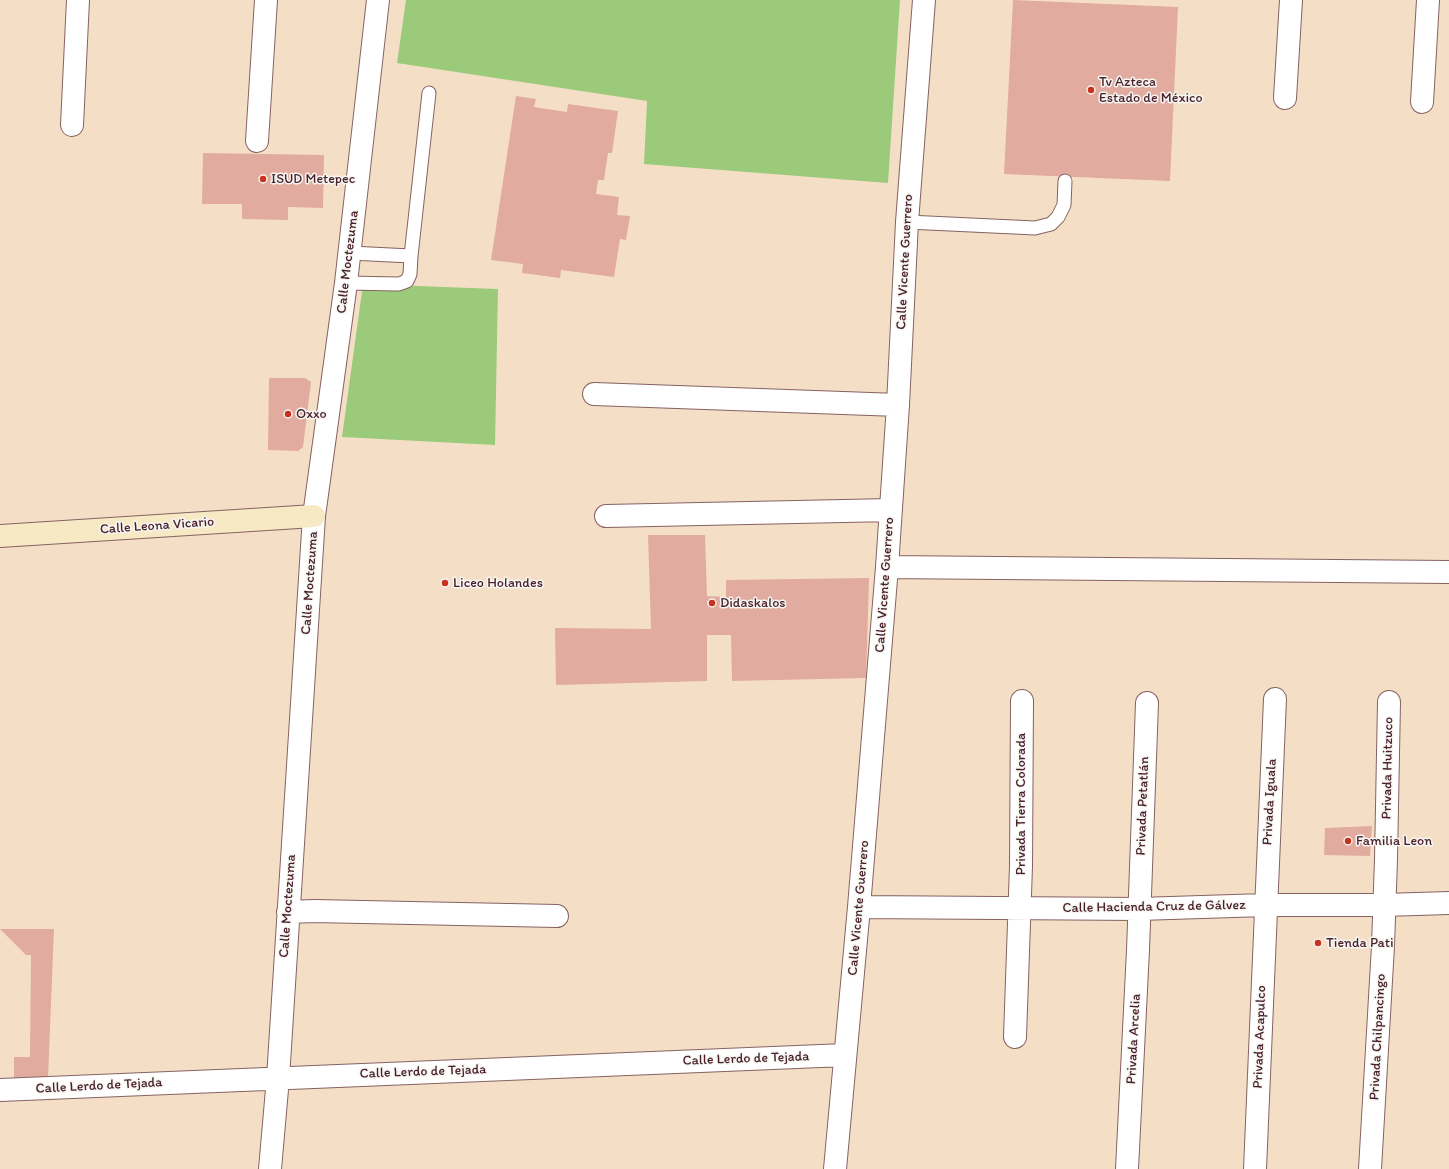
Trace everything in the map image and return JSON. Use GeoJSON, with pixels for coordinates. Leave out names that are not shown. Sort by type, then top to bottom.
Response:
{"type":"FeatureCollection","features":[{"type":"Feature","properties":{"kind":"street"},"geometry":{"type":"LineString","coordinates":[[72,125],[78,0]]}},
{"type":"Feature","properties":{"kind":"street"},"geometry":{"type":"LineString","coordinates":[[257,140],[266,0]]}},
{"type":"Feature","properties":{"kind":"street","name":"Calle Moctezuma"},"geometry":{"type":"LineString","coordinates":[[270,1169],[278,1078],[314,516],[350,253],[378,0]]}},
{"type":"Feature","properties":{"kind":"street","name":"Calle Vicente Guerrero"},"geometry":{"type":"LineString","coordinates":[[835,1169],[859,907],[887,567],[898,405],[907,222],[924,0]]}},
{"type":"Feature","properties":{"kind":"street"},"geometry":{"type":"LineString","coordinates":[[1285,98],[1291,0]]}},
{"type":"Feature","properties":{"kind":"street"},"geometry":{"type":"LineString","coordinates":[[1422,102],[1428,0]]}},
{"type":"Feature","properties":{"kind":"street"},"geometry":{"type":"LineString","coordinates":[[594,394],[898,405]]}},
{"type":"Feature","properties":{"kind":"street"},"geometry":{"type":"LineString","coordinates":[[606,516],[891,510]]}},
{"type":"Feature","properties":{"kind":"street","name":"Calle Leona Vicario"},"geometry":{"type":"LineString","coordinates":[[0,536],[314,516]]}},
{"type":"Feature","properties":{"kind":"street"},"geometry":{"type":"LineString","coordinates":[[887,567],[1449,572]]}},
{"type":"Feature","properties":{"kind":"street","name":"Privada Iguala"},"geometry":{"type":"LineString","coordinates":[[1265,905],[1275,699]]}},
{"type":"Feature","properties":{"kind":"street","name":"Privada Tierra Colorada"},"geometry":{"type":"LineString","coordinates":[[1015,1037],[1020,908],[1022,701]]}},
{"type":"Feature","properties":{"kind":"street","name":"Privada Huitzuco"},"geometry":{"type":"LineString","coordinates":[[1384,905],[1389,702]]}},
{"type":"Feature","properties":{"kind":"street","name":"Privada Petatlán"},"geometry":{"type":"LineString","coordinates":[[1139,908],[1147,703]]}},
{"type":"Feature","properties":{"kind":"street","name":"Calle Hacienda Cruz de Gálvez"},"geometry":{"type":"LineString","coordinates":[[859,907],[1139,908],[1449,903]]}},
{"type":"Feature","properties":{"kind":"street","name":"Privada Acapulco"},"geometry":{"type":"LineString","coordinates":[[1255,1169],[1265,905]]}},
{"type":"Feature","properties":{"kind":"street","name":"Privada Chilpancingo"},"geometry":{"type":"LineString","coordinates":[[1370,1169],[1384,905]]}},
{"type":"Feature","properties":{"kind":"street","name":"Privada Arcelia"},"geometry":{"type":"LineString","coordinates":[[1127,1169],[1139,908]]}},
{"type":"Feature","properties":{"kind":"street"},"geometry":{"type":"LineString","coordinates":[[288,912],[557,916]]}},
{"type":"Feature","properties":{"kind":"street","name":"Calle Lerdo de Tejada"},"geometry":{"type":"LineString","coordinates":[[0,1090],[845,1055]]}},
{"type":"Feature","properties":{"kind":"lane"},"geometry":{"type":"LineString","coordinates":[[346,283],[399,284],[407,281],[410,274],[429,93]]}},
{"type":"Feature","properties":{"kind":"lane"},"geometry":{"type":"LineString","coordinates":[[907,222],[1035,228],[1051,224],[1058,218],[1064,205],[1065,181]]}},
{"type":"Feature","properties":{"kind":"lane"},"geometry":{"type":"LineString","coordinates":[[350,253],[411,256]]}},
{"type":"Feature","properties":{"kind":"green space"},"geometry":{"type":"Polygon","coordinates":[[[406,0],[900,0],[888,183],[644,164],[647,101],[397,63],[406,0]]]}},
{"type":"Feature","properties":{"kind":"green space"},"geometry":{"type":"Polygon","coordinates":[[[363,284],[498,289],[495,445],[342,437],[363,284]]]}},
{"type":"Feature","properties":{"kind":"building","name":"Tv Azteca Estado de México"},"geometry":{"type":"Polygon","coordinates":[[[1013,0],[1178,7],[1170,181],[1004,174],[1013,0]]]}},
{"type":"Feature","properties":{"kind":"building"},"geometry":{"type":"Polygon","coordinates":[[[516,96],[536,99],[534,107],[567,112],[568,104],[618,111],[612,153],[608,153],[604,180],[598,180],[596,194],[619,197],[617,215],[630,216],[626,240],[620,239],[614,277],[561,270],[560,278],[522,273],[523,264],[491,260],[516,96]]]}},
{"type":"Feature","properties":{"kind":"building","name":"ISUD Metepec"},"geometry":{"type":"Polygon","coordinates":[[[203,153],[324,155],[323,208],[288,207],[288,220],[242,219],[242,204],[202,204],[203,153]]]}},
{"type":"Feature","properties":{"kind":"building","name":"Oxxo"},"geometry":{"type":"Polygon","coordinates":[[[269,378],[305,378],[311,382],[303,447],[298,451],[268,450],[269,378]]]}},
{"type":"Feature","properties":{"kind":"building","name":"Didaskalos"},"geometry":{"type":"Polygon","coordinates":[[[648,535],[705,535],[707,596],[726,597],[726,580],[869,578],[866,678],[732,681],[731,635],[707,635],[707,681],[556,685],[555,628],[651,629],[648,535]]]}},
{"type":"Feature","properties":{"kind":"building","name":"Familia Leon"},"geometry":{"type":"Polygon","coordinates":[[[1372,826],[1370,856],[1324,855],[1325,828],[1372,826]]]}},
{"type":"Feature","properties":{"kind":"building"},"geometry":{"type":"Polygon","coordinates":[[[0,929],[54,929],[48,1078],[14,1079],[14,1057],[30,1057],[31,955],[26,955],[0,929]]]}},
{"type":"Feature","properties":{"kind":"place","name":"Tv Azteca Estado de México"},"geometry":{"type":"Point","coordinates":[1091,90]}},
{"type":"Feature","properties":{"kind":"place","name":"ISUD Metepec"},"geometry":{"type":"Point","coordinates":[263,179]}},
{"type":"Feature","properties":{"kind":"place","name":"Oxxo"},"geometry":{"type":"Point","coordinates":[288,414]}},
{"type":"Feature","properties":{"kind":"place","name":"Liceo Holandes"},"geometry":{"type":"Point","coordinates":[445,583]}},
{"type":"Feature","properties":{"kind":"place","name":"Didaskalos"},"geometry":{"type":"Point","coordinates":[712,603]}},
{"type":"Feature","properties":{"kind":"place","name":"Familia Leon"},"geometry":{"type":"Point","coordinates":[1348,841]}},
{"type":"Feature","properties":{"kind":"place","name":"Tienda Pati"},"geometry":{"type":"Point","coordinates":[1318,943]}}]}
